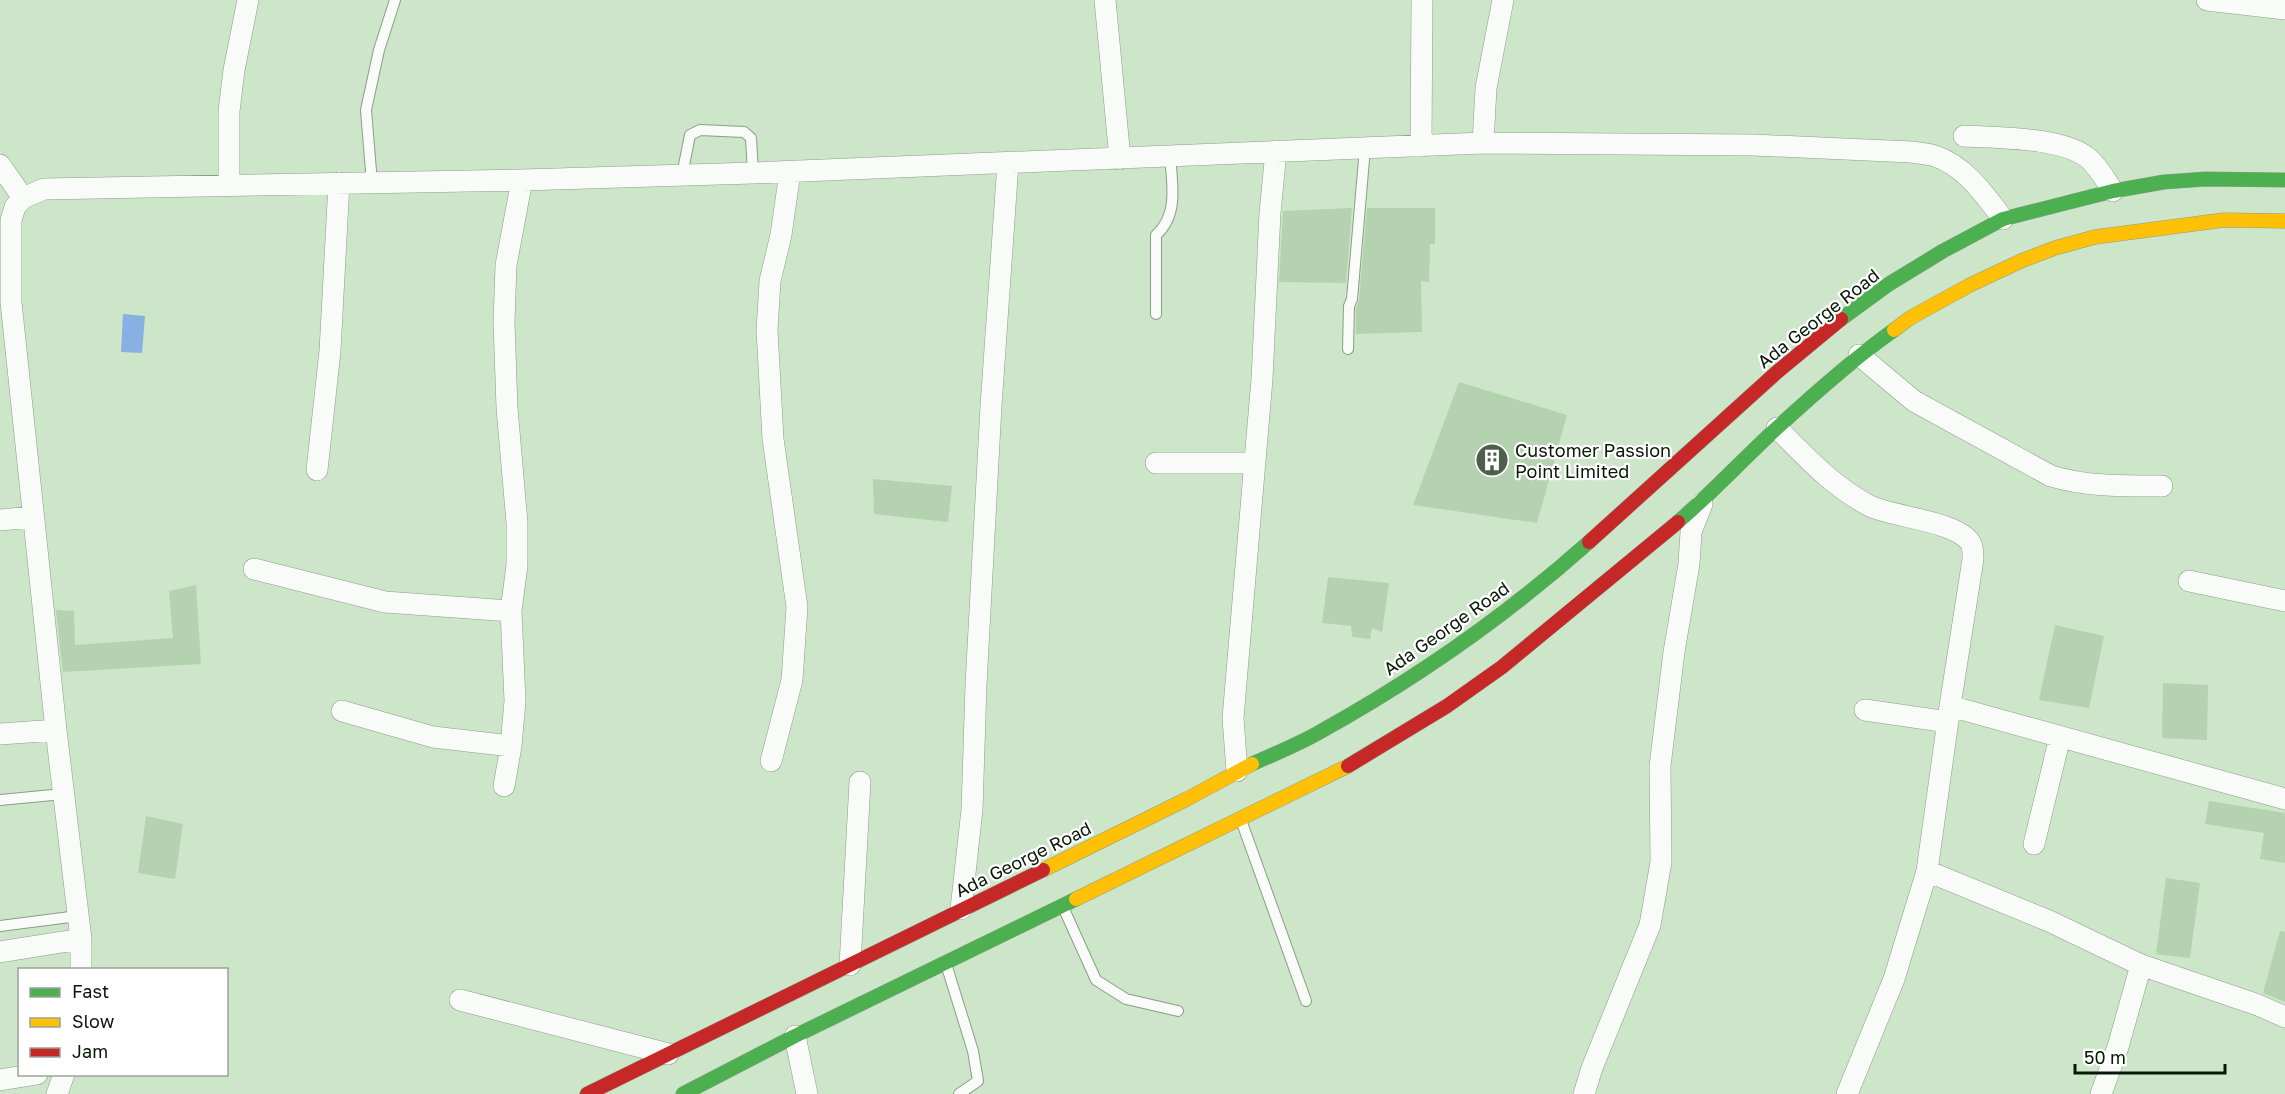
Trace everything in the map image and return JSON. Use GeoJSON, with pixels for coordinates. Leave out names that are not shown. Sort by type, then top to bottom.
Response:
{"type":"FeatureCollection","features":[{"type":"Feature","properties":{"kind":"main road","name":"Ada George Road"},"geometry":{"type":"LineString","coordinates":[[587,1094],[1187,799],[1237,771],[1317,734],[1403,682],[1492,621],[1568,561],[1777,372],[1843,317],[1889,284],[1943,251],[2004,219],[2113,191],[2164,182],[2206,179],[2285,180]]}},
{"type":"Feature","properties":{"kind":"main road"},"geometry":{"type":"LineString","coordinates":[[683,1094],[795,1036],[1341,770],[1447,706],[1502,667],[1571,612],[1703,501],[1777,428],[1859,356],[1910,318],[1970,285],[2021,261],[2055,248],[2095,237],[2224,220],[2285,221]]}},
{"type":"Feature","properties":{"kind":"street"},"geometry":{"type":"LineString","coordinates":[[229,185],[229,111],[234,70],[248,0]]}},
{"type":"Feature","properties":{"kind":"street"},"geometry":{"type":"LineString","coordinates":[[1105,0],[1120,159]]}},
{"type":"Feature","properties":{"kind":"street"},"geometry":{"type":"LineString","coordinates":[[1421,146],[1422,0]]}},
{"type":"Feature","properties":{"kind":"street"},"geometry":{"type":"LineString","coordinates":[[1483,143],[1486,88],[1503,0]]}},
{"type":"Feature","properties":{"kind":"street"},"geometry":{"type":"LineString","coordinates":[[2207,0],[2285,9]]}},
{"type":"Feature","properties":{"kind":"street"},"geometry":{"type":"LineString","coordinates":[[1964,136],[2022,140],[2079,151],[2091,159],[2113,191]]}},
{"type":"Feature","properties":{"kind":"street"},"geometry":{"type":"LineString","coordinates":[[81,968],[81,939],[6,303],[10,220],[15,207],[23,198],[44,189],[522,180],[790,172],[1483,143],[1753,145],[1911,152],[1935,156],[1955,166],[1972,181],[2004,219]]}},
{"type":"Feature","properties":{"kind":"street"},"geometry":{"type":"LineString","coordinates":[[1237,771],[1233,718],[1262,379],[1270,213],[1276,151]]}},
{"type":"Feature","properties":{"kind":"street"},"geometry":{"type":"LineString","coordinates":[[961,909],[972,810],[976,685],[991,406],[1008,163]]}},
{"type":"Feature","properties":{"kind":"street"},"geometry":{"type":"LineString","coordinates":[[0,165],[23,198]]}},
{"type":"Feature","properties":{"kind":"street"},"geometry":{"type":"LineString","coordinates":[[771,761],[792,680],[797,607],[773,439],[767,330],[770,280],[782,235],[790,172]]}},
{"type":"Feature","properties":{"kind":"street"},"geometry":{"type":"LineString","coordinates":[[504,786],[511,746],[515,701],[511,611],[516,565],[517,523],[507,408],[504,322],[506,265],[522,180]]}},
{"type":"Feature","properties":{"kind":"street"},"geometry":{"type":"LineString","coordinates":[[317,470],[330,351],[339,183]]}},
{"type":"Feature","properties":{"kind":"street"},"geometry":{"type":"LineString","coordinates":[[1859,356],[1914,400],[2051,476],[2075,483],[2106,486],[2162,486]]}},
{"type":"Feature","properties":{"kind":"street"},"geometry":{"type":"LineString","coordinates":[[1777,428],[1823,475],[1872,507],[1944,527],[1963,536],[1971,542],[1973,560],[1927,871],[1894,979],[1847,1094]]}},
{"type":"Feature","properties":{"kind":"street"},"geometry":{"type":"LineString","coordinates":[[1156,463],[1255,463]]}},
{"type":"Feature","properties":{"kind":"street"},"geometry":{"type":"LineString","coordinates":[[1584,1094],[1592,1068],[1650,925],[1661,862],[1660,766],[1674,652],[1689,564],[1691,532],[1703,501]]}},
{"type":"Feature","properties":{"kind":"street"},"geometry":{"type":"LineString","coordinates":[[0,520],[33,517]]}},
{"type":"Feature","properties":{"kind":"street"},"geometry":{"type":"LineString","coordinates":[[254,569],[385,602],[511,611]]}},
{"type":"Feature","properties":{"kind":"street"},"geometry":{"type":"LineString","coordinates":[[2189,581],[2285,602]]}},
{"type":"Feature","properties":{"kind":"street"},"geometry":{"type":"LineString","coordinates":[[1865,710],[1949,714],[2060,737],[2285,799]]}},
{"type":"Feature","properties":{"kind":"street"},"geometry":{"type":"LineString","coordinates":[[342,711],[433,736],[511,746]]}},
{"type":"Feature","properties":{"kind":"street"},"geometry":{"type":"LineString","coordinates":[[0,734],[56,730]]}},
{"type":"Feature","properties":{"kind":"street"},"geometry":{"type":"LineString","coordinates":[[2034,844],[2060,737]]}},
{"type":"Feature","properties":{"kind":"street"},"geometry":{"type":"LineString","coordinates":[[850,965],[860,782]]}},
{"type":"Feature","properties":{"kind":"street"},"geometry":{"type":"LineString","coordinates":[[1927,871],[2049,921],[2141,965],[2258,1005],[2285,1017]]}},
{"type":"Feature","properties":{"kind":"street"},"geometry":{"type":"LineString","coordinates":[[0,952],[81,939]]}},
{"type":"Feature","properties":{"kind":"street"},"geometry":{"type":"LineString","coordinates":[[2101,1094],[2118,1047],[2141,965]]}},
{"type":"Feature","properties":{"kind":"street"},"geometry":{"type":"LineString","coordinates":[[460,1000],[668,1054]]}},
{"type":"Feature","properties":{"kind":"street"},"geometry":{"type":"LineString","coordinates":[[795,1036],[807,1094]]}},
{"type":"Feature","properties":{"kind":"street"},"geometry":{"type":"LineString","coordinates":[[0,1080],[25,1076]]}},
{"type":"Feature","properties":{"kind":"street"},"geometry":{"type":"LineString","coordinates":[[57,1094],[63,1076]]}},
{"type":"Feature","properties":{"kind":"lane"},"geometry":{"type":"LineString","coordinates":[[372,183],[366,110],[379,50],[395,0]]}},
{"type":"Feature","properties":{"kind":"lane"},"geometry":{"type":"LineString","coordinates":[[682,175],[690,135],[700,130],[744,132],[751,138],[753,173]]}},
{"type":"Feature","properties":{"kind":"lane"},"geometry":{"type":"LineString","coordinates":[[1348,349],[1349,306],[1352,299],[1365,148]]}},
{"type":"Feature","properties":{"kind":"lane"},"geometry":{"type":"LineString","coordinates":[[1156,314],[1156,235],[1166,227],[1174,197],[1170,156]]}},
{"type":"Feature","properties":{"kind":"lane"},"geometry":{"type":"LineString","coordinates":[[0,800],[63,794]]}},
{"type":"Feature","properties":{"kind":"lane"},"geometry":{"type":"LineString","coordinates":[[1241,819],[1306,1001]]}},
{"type":"Feature","properties":{"kind":"lane"},"geometry":{"type":"LineString","coordinates":[[1063,907],[1096,980],[1126,999],[1178,1011]]}},
{"type":"Feature","properties":{"kind":"lane"},"geometry":{"type":"LineString","coordinates":[[0,926],[78,916]]}},
{"type":"Feature","properties":{"kind":"lane"},"geometry":{"type":"LineString","coordinates":[[945,964],[973,1051],[978,1081],[959,1094]]}},
{"type":"Feature","properties":{"kind":"water"},"geometry":{"type":"Polygon","coordinates":[[[123,314],[145,316],[142,353],[121,352],[123,314]]]}},
{"type":"Feature","properties":{"kind":"building"},"geometry":{"type":"Polygon","coordinates":[[[1352,208],[1346,283],[1279,282],[1283,211],[1352,208]]]}},
{"type":"Feature","properties":{"kind":"building"},"geometry":{"type":"Polygon","coordinates":[[[1367,208],[1435,208],[1435,244],[1430,244],[1429,282],[1421,281],[1422,332],[1356,334],[1356,308],[1359,300],[1367,208]]]}},
{"type":"Feature","properties":{"kind":"building","name":"Customer Passion Point Limited"},"geometry":{"type":"Polygon","coordinates":[[[1459,382],[1567,415],[1537,523],[1413,505],[1459,382]]]}},
{"type":"Feature","properties":{"kind":"building"},"geometry":{"type":"Polygon","coordinates":[[[873,479],[952,486],[948,522],[874,514],[873,479]]]}},
{"type":"Feature","properties":{"kind":"building"},"geometry":{"type":"Polygon","coordinates":[[[1328,577],[1389,583],[1382,632],[1372,628],[1370,639],[1352,637],[1351,626],[1322,623],[1328,577]]]}},
{"type":"Feature","properties":{"kind":"building"},"geometry":{"type":"Polygon","coordinates":[[[196,585],[201,664],[63,672],[56,610],[74,611],[75,645],[173,638],[169,591],[196,585]]]}},
{"type":"Feature","properties":{"kind":"building"},"geometry":{"type":"Polygon","coordinates":[[[2055,625],[2104,636],[2089,708],[2039,700],[2055,625]]]}},
{"type":"Feature","properties":{"kind":"building"},"geometry":{"type":"Polygon","coordinates":[[[2163,683],[2208,685],[2207,740],[2162,738],[2163,683]]]}},
{"type":"Feature","properties":{"kind":"building"},"geometry":{"type":"Polygon","coordinates":[[[2209,801],[2285,813],[2285,863],[2260,859],[2264,833],[2205,824],[2209,801]]]}},
{"type":"Feature","properties":{"kind":"building"},"geometry":{"type":"Polygon","coordinates":[[[146,816],[183,824],[175,879],[138,873],[146,816]]]}},
{"type":"Feature","properties":{"kind":"building"},"geometry":{"type":"Polygon","coordinates":[[[2166,878],[2200,883],[2190,958],[2156,954],[2166,878]]]}},
{"type":"Feature","properties":{"kind":"building"},"geometry":{"type":"Polygon","coordinates":[[[2280,931],[2285,932],[2285,1002],[2263,993],[2280,931]]]}},
{"type":"Feature","properties":{"kind":"traffic: fast"},"geometry":{"type":"LineString","coordinates":[[1841,319],[1889,284],[1943,251],[2003,219],[2113,191],[2164,182],[2206,179],[2285,180]]}},
{"type":"Feature","properties":{"kind":"traffic: fast"},"geometry":{"type":"LineString","coordinates":[[1678,522],[1806,402],[1849,364],[1894,330]]}},
{"type":"Feature","properties":{"kind":"traffic: fast"},"geometry":{"type":"LineString","coordinates":[[1252,764],[1318,733],[1424,669],[1493,621],[1589,542]]}},
{"type":"Feature","properties":{"kind":"traffic: fast"},"geometry":{"type":"LineString","coordinates":[[683,1094],[795,1036],[1076,899]]}},
{"type":"Feature","properties":{"kind":"traffic: slow"},"geometry":{"type":"LineString","coordinates":[[1894,330],[1910,318],[1970,285],[2055,248],[2095,237],[2224,220],[2285,221]]}},
{"type":"Feature","properties":{"kind":"traffic: slow"},"geometry":{"type":"LineString","coordinates":[[1043,870],[1187,799],[1252,764]]}},
{"type":"Feature","properties":{"kind":"traffic: slow"},"geometry":{"type":"LineString","coordinates":[[1076,899],[1348,766]]}},
{"type":"Feature","properties":{"kind":"traffic: jam"},"geometry":{"type":"LineString","coordinates":[[1589,542],[1777,372],[1841,319]]}},
{"type":"Feature","properties":{"kind":"traffic: jam"},"geometry":{"type":"LineString","coordinates":[[1348,766],[1447,706],[1502,667],[1678,522]]}},
{"type":"Feature","properties":{"kind":"traffic: jam"},"geometry":{"type":"LineString","coordinates":[[587,1094],[1043,870]]}},
{"type":"Feature","properties":{"kind":"place","name":"Customer Passion Point Limited"},"geometry":{"type":"Point","coordinates":[1492,460]}}]}
